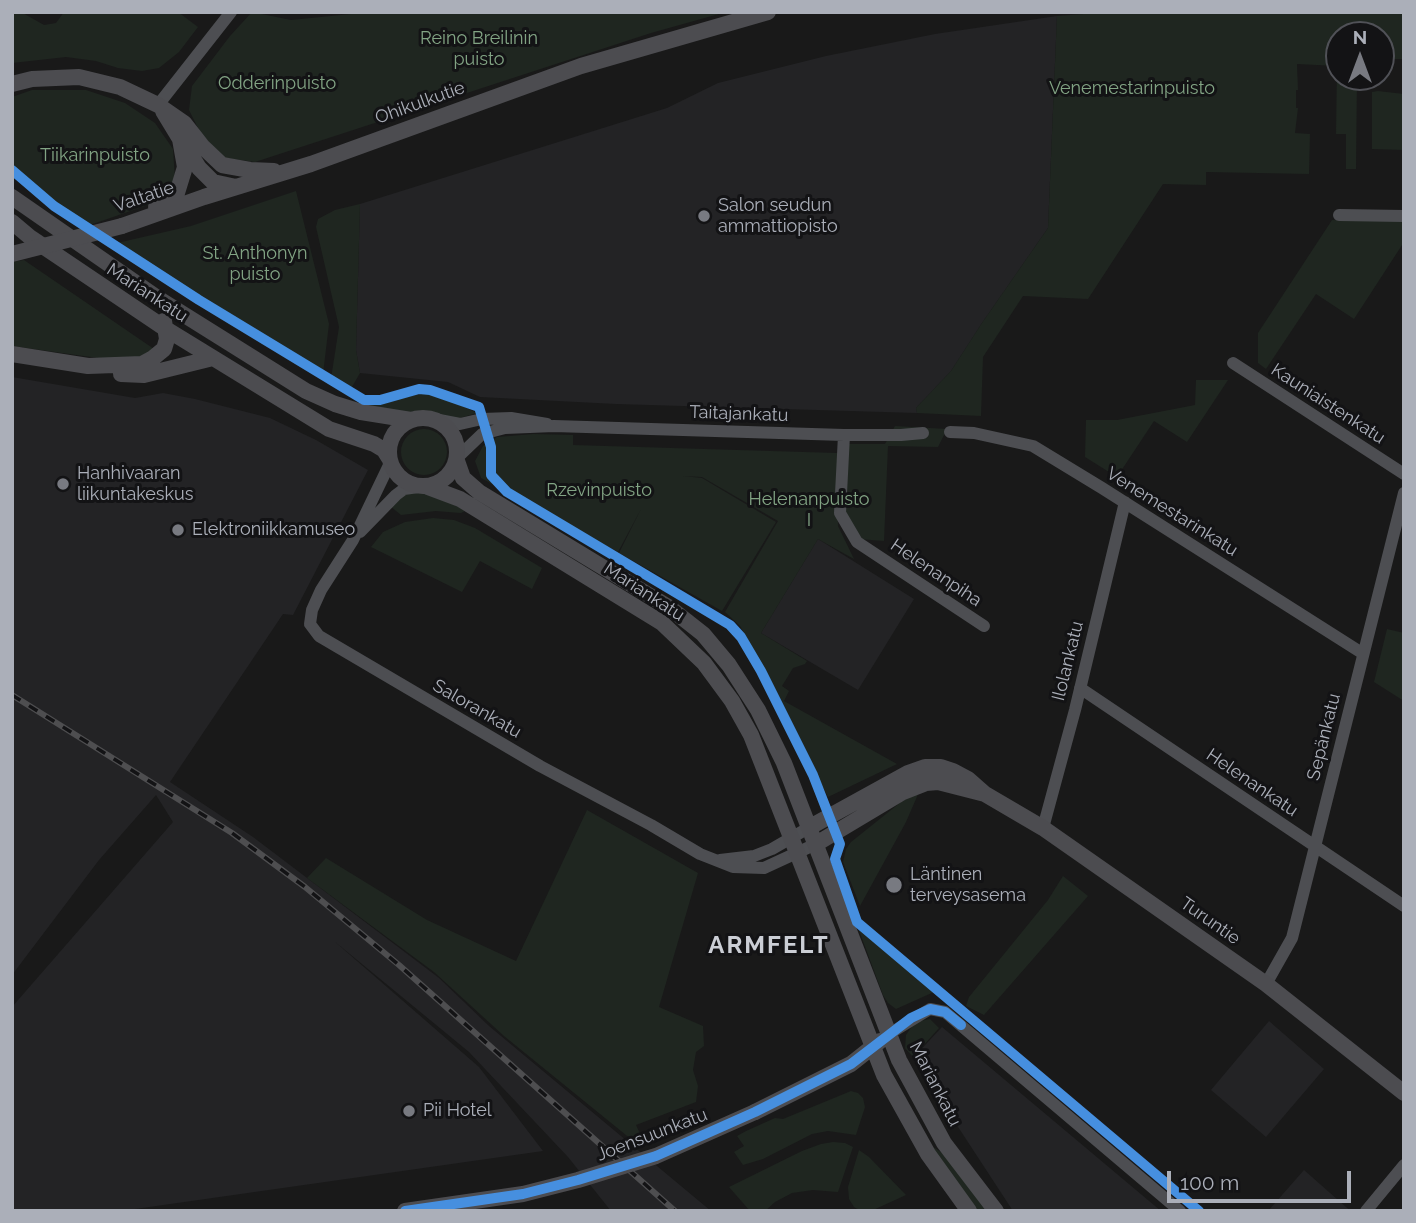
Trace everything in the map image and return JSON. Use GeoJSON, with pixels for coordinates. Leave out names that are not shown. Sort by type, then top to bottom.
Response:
{"type":"FeatureCollection","features":[{"type":"Feature","properties":{"kind":"main road","name":"Ohikulkutie"},"geometry":{"type":"LineString","coordinates":[[287,172],[581,66],[768,12]]}},
{"type":"Feature","properties":{"kind":"main road"},"geometry":{"type":"LineString","coordinates":[[12,84],[32,79],[79,76],[120,87],[158,105],[184,123],[222,165],[287,172]]}},
{"type":"Feature","properties":{"kind":"main road"},"geometry":{"type":"LineString","coordinates":[[158,105],[199,168],[213,182],[237,187]]}},
{"type":"Feature","properties":{"kind":"main road"},"geometry":{"type":"LineString","coordinates":[[128,224],[177,193],[185,167],[180,139]]}},
{"type":"Feature","properties":{"kind":"main road","name":"Valtatie"},"geometry":{"type":"LineString","coordinates":[[12,254],[128,224],[287,172]]}},
{"type":"Feature","properties":{"kind":"main road","name":"Mariankatu"},"geometry":{"type":"LineString","coordinates":[[12,197],[159,299],[306,391],[361,412],[411,420]]}},
{"type":"Feature","properties":{"kind":"main road","name":"Mariankatu"},"geometry":{"type":"LineString","coordinates":[[12,222],[31,238],[166,329],[329,429],[374,444],[384,450],[390,460]]}},
{"type":"Feature","properties":{"kind":"main road"},"geometry":{"type":"LineString","coordinates":[[88,366],[142,364],[164,349],[166,329],[159,299]]}},
{"type":"Feature","properties":{"kind":"main road"},"geometry":{"type":"LineString","coordinates":[[12,354],[88,366],[106,372],[144,375],[213,358]]}},
{"type":"Feature","properties":{"kind":"main road"},"geometry":{"type":"LineString","coordinates":[[434,419],[453,434],[458,449],[457,459],[446,479],[423,487],[401,479],[390,460],[389,444],[400,426],[411,420],[434,419]]}},
{"type":"Feature","properties":{"kind":"main road","name":"Mariankatu"},"geometry":{"type":"LineString","coordinates":[[457,459],[463,478],[479,492],[670,608],[703,634],[729,665],[758,710],[784,762],[899,1060],[934,1126],[996,1211]]}},
{"type":"Feature","properties":{"kind":"main road","name":"Mariankatu"},"geometry":{"type":"LineString","coordinates":[[423,487],[441,490],[460,499],[662,623],[685,642],[704,663],[743,719],[766,771],[884,1075],[918,1138],[968,1211]]}},
{"type":"Feature","properties":{"kind":"main road","name":"Turuntie"},"geometry":{"type":"LineString","coordinates":[[810,827],[895,779],[925,768],[941,767],[953,771],[968,779],[985,794],[1043,828],[1266,984],[1404,1093]]}},
{"type":"Feature","properties":{"kind":"main road","name":"Turuntie"},"geometry":{"type":"LineString","coordinates":[[816,844],[903,792],[926,783],[938,782],[985,794]]}},
{"type":"Feature","properties":{"kind":"main road","name":"Joensuunkatu"},"geometry":{"type":"LineString","coordinates":[[405,1211],[523,1194],[656,1156],[755,1112],[851,1064],[889,1034]]}},
{"type":"Feature","properties":{"kind":"street"},"geometry":{"type":"LineString","coordinates":[[158,105],[231,12]]}},
{"type":"Feature","properties":{"kind":"street"},"geometry":{"type":"LineString","coordinates":[[1339,215],[1404,216]]}},
{"type":"Feature","properties":{"kind":"street","name":"Kauniaistenkatu"},"geometry":{"type":"LineString","coordinates":[[1233,363],[1404,474]]}},
{"type":"Feature","properties":{"kind":"street","name":"Taitajankatu"},"geometry":{"type":"LineString","coordinates":[[434,419],[460,424],[482,419],[511,418],[554,426]]}},
{"type":"Feature","properties":{"kind":"street","name":"Taitajankatu"},"geometry":{"type":"LineString","coordinates":[[457,459],[478,437],[486,432],[505,428],[554,426],[844,435],[923,433]]}},
{"type":"Feature","properties":{"kind":"street","name":"Venemestarinkatu"},"geometry":{"type":"LineString","coordinates":[[950,432],[974,433],[1032,446],[1362,653]]}},
{"type":"Feature","properties":{"kind":"street","name":"Helenanpiha"},"geometry":{"type":"LineString","coordinates":[[844,435],[840,513],[857,542],[984,626]]}},
{"type":"Feature","properties":{"kind":"street","name":"Salorankatu"},"geometry":{"type":"LineString","coordinates":[[390,460],[353,540],[327,579],[312,610],[310,624],[318,636],[540,766],[652,825],[700,855],[716,861],[754,856],[794,845],[816,844]]}},
{"type":"Feature","properties":{"kind":"street","name":"Salorankatu"},"geometry":{"type":"LineString","coordinates":[[353,540],[396,495],[404,489],[423,487]]}},
{"type":"Feature","properties":{"kind":"street","name":"Sepänkatu"},"geometry":{"type":"LineString","coordinates":[[1266,984],[1292,938],[1404,493]]}},
{"type":"Feature","properties":{"kind":"street","name":"Ilolankatu"},"geometry":{"type":"LineString","coordinates":[[1043,828],[1125,502]]}},
{"type":"Feature","properties":{"kind":"street","name":"Helenankatu"},"geometry":{"type":"LineString","coordinates":[[1080,688],[1404,906]]}},
{"type":"Feature","properties":{"kind":"street","name":"Salorankatu"},"geometry":{"type":"LineString","coordinates":[[794,845],[810,827]]}},
{"type":"Feature","properties":{"kind":"street"},"geometry":{"type":"LineString","coordinates":[[889,1034],[930,1009],[945,1012],[1180,1211]]}},
{"type":"Feature","properties":{"kind":"street"},"geometry":{"type":"LineString","coordinates":[[1366,1211],[1404,1165]]}},
{"type":"Feature","properties":{"kind":"shaded area","name":"Salon seudun ammattiopisto"},"geometry":{"type":"Polygon","coordinates":[[[1057,16],[1048,228],[951,371],[916,408],[917,413],[480,397],[448,382],[360,373],[356,350],[360,204],[667,108],[718,83],[826,56],[935,34],[1057,16]]]}},
{"type":"Feature","properties":{"kind":"shaded area"},"geometry":{"type":"Polygon","coordinates":[[[12,377],[135,398],[163,393],[270,418],[316,440],[368,470],[293,615],[283,614],[170,782],[253,837],[439,978],[489,1026],[711,1211],[611,1211],[568,1157],[469,1052],[334,941],[479,1067],[543,1151],[121,1211],[12,1211],[12,1007],[173,822],[156,795],[99,860],[12,975],[12,377]]]}},
{"type":"Feature","properties":{"kind":"shaded area"},"geometry":{"type":"Polygon","coordinates":[[[818,539],[914,599],[858,690],[761,633],[818,539]]]}},
{"type":"Feature","properties":{"kind":"shaded area"},"geometry":{"type":"Polygon","coordinates":[[[1269,1021],[1324,1069],[1266,1137],[1211,1090],[1269,1021]]]}},
{"type":"Feature","properties":{"kind":"shaded area"},"geometry":{"type":"Polygon","coordinates":[[[942,1027],[1161,1211],[1013,1211],[913,1058],[942,1027]]]}},
{"type":"Feature","properties":{"kind":"shaded area"},"geometry":{"type":"Polygon","coordinates":[[[1304,1170],[1346,1207],[1351,1211],[1268,1211],[1304,1170]]]}},
{"type":"Feature","properties":{"kind":"green space"},"geometry":{"type":"Polygon","coordinates":[[[12,12],[21,12],[44,25],[56,23],[64,12],[178,12],[198,27],[179,52],[159,68],[142,71],[66,57],[12,63],[12,12]]]}},
{"type":"Feature","properties":{"kind":"green space","name":"Odderinpuisto"},"geometry":{"type":"Polygon","coordinates":[[[252,12],[291,20],[371,12],[726,12],[651,33],[255,162],[225,158],[201,134],[189,110],[192,86],[252,12]]]}},
{"type":"Feature","properties":{"kind":"green space","name":"Venemestarinpuisto"},"geometry":{"type":"Polygon","coordinates":[[[1109,12],[1404,12],[1404,59],[1395,59],[1395,21],[1325,21],[1325,65],[1297,64],[1298,108],[1295,133],[1310,134],[1309,174],[1206,172],[1206,185],[1163,184],[1088,299],[1023,296],[983,357],[981,416],[917,413],[916,408],[951,371],[1048,228],[1057,16],[1109,12]]]}},
{"type":"Feature","properties":{"kind":"green space","name":"Tiikarinpuisto"},"geometry":{"type":"Polygon","coordinates":[[[32,90],[86,90],[125,103],[155,123],[173,149],[175,179],[165,199],[90,225],[52,199],[12,165],[12,97],[32,90]]]}},
{"type":"Feature","properties":{"kind":"green space","name":"Venemestarinpuisto"},"geometry":{"type":"Polygon","coordinates":[[[1337,91],[1357,91],[1356,169],[1346,169],[1346,134],[1336,134],[1337,91]]]}},
{"type":"Feature","properties":{"kind":"green space"},"geometry":{"type":"Polygon","coordinates":[[[1372,92],[1404,94],[1404,150],[1372,149],[1372,92]]]}},
{"type":"Feature","properties":{"kind":"green space","name":"St. Anthonyn puisto"},"geometry":{"type":"Polygon","coordinates":[[[296,191],[329,324],[323,374],[117,243],[191,226],[296,191]]]}},
{"type":"Feature","properties":{"kind":"green space"},"geometry":{"type":"Polygon","coordinates":[[[360,204],[356,350],[360,373],[348,394],[330,385],[339,327],[316,227],[318,219],[335,210],[360,204]]]}},
{"type":"Feature","properties":{"kind":"green space"},"geometry":{"type":"Polygon","coordinates":[[[1332,220],[1404,221],[1404,242],[1354,319],[1316,294],[1266,369],[1258,363],[1258,333],[1332,220]]]}},
{"type":"Feature","properties":{"kind":"green space"},"geometry":{"type":"Polygon","coordinates":[[[24,260],[154,349],[136,359],[105,359],[12,346],[12,262],[24,260]]]}},
{"type":"Feature","properties":{"kind":"green space"},"geometry":{"type":"Polygon","coordinates":[[[1196,380],[1228,380],[1187,442],[1154,421],[1117,477],[1085,457],[1086,420],[1117,420],[1195,405],[1196,380]]]}},
{"type":"Feature","properties":{"kind":"green space"},"geometry":{"type":"Polygon","coordinates":[[[427,393],[477,413],[453,420],[428,414],[401,414],[369,407],[370,404],[427,393]]]}},
{"type":"Feature","properties":{"kind":"green space"},"geometry":{"type":"Polygon","coordinates":[[[895,426],[947,429],[938,447],[888,446],[884,541],[858,539],[844,513],[847,444],[885,444],[895,426]]]}},
{"type":"Feature","properties":{"kind":"green space"},"geometry":{"type":"Polygon","coordinates":[[[424,429],[440,436],[447,452],[440,468],[424,475],[408,468],[401,452],[408,436],[424,429]]]}},
{"type":"Feature","properties":{"kind":"green space"},"geometry":{"type":"Polygon","coordinates":[[[573,435],[573,445],[837,453],[838,526],[854,559],[818,539],[761,633],[807,661],[793,668],[782,686],[789,691],[784,701],[897,764],[828,797],[757,656],[740,626],[725,612],[778,521],[702,477],[683,476],[702,478],[776,522],[722,611],[619,553],[641,509],[618,552],[481,478],[475,461],[483,446],[497,437],[573,435]]]}},
{"type":"Feature","properties":{"kind":"green space"},"geometry":{"type":"Polygon","coordinates":[[[418,491],[442,497],[465,511],[401,515],[390,506],[401,496],[418,491]]]}},
{"type":"Feature","properties":{"kind":"green space"},"geometry":{"type":"Polygon","coordinates":[[[433,518],[454,520],[475,528],[542,568],[532,589],[480,561],[462,592],[371,547],[383,532],[405,522],[433,518]]]}},
{"type":"Feature","properties":{"kind":"green space"},"geometry":{"type":"Polygon","coordinates":[[[1387,629],[1404,633],[1404,701],[1374,682],[1387,629]]]}},
{"type":"Feature","properties":{"kind":"green space"},"geometry":{"type":"Polygon","coordinates":[[[919,792],[906,822],[860,906],[843,862],[846,849],[901,802],[919,792]]]}},
{"type":"Feature","properties":{"kind":"green space"},"geometry":{"type":"Polygon","coordinates":[[[587,810],[698,873],[659,1007],[703,1026],[704,1046],[696,1052],[693,1070],[698,1086],[696,1102],[636,1125],[644,1142],[637,1144],[504,1036],[434,972],[307,878],[326,858],[427,920],[516,961],[587,810]]]}},
{"type":"Feature","properties":{"kind":"green space"},"geometry":{"type":"Polygon","coordinates":[[[1063,876],[1088,896],[984,1015],[966,1006],[969,997],[1048,900],[1063,876]]]}},
{"type":"Feature","properties":{"kind":"green space"},"geometry":{"type":"Polygon","coordinates":[[[857,925],[934,992],[896,1009],[888,1003],[857,925]]]}},
{"type":"Feature","properties":{"kind":"green space"},"geometry":{"type":"Polygon","coordinates":[[[930,1019],[939,1028],[913,1057],[905,1048],[906,1035],[912,1026],[930,1019]]]}},
{"type":"Feature","properties":{"kind":"green space"},"geometry":{"type":"Polygon","coordinates":[[[851,1091],[863,1098],[865,1107],[856,1135],[828,1131],[812,1134],[763,1159],[743,1165],[734,1152],[744,1146],[737,1136],[746,1131],[851,1091]]]}},
{"type":"Feature","properties":{"kind":"green space"},"geometry":{"type":"Polygon","coordinates":[[[833,1142],[853,1147],[838,1192],[813,1190],[792,1193],[765,1211],[750,1211],[729,1187],[802,1151],[833,1142]]]}},
{"type":"Feature","properties":{"kind":"green space"},"geometry":{"type":"Polygon","coordinates":[[[932,1148],[949,1158],[988,1211],[976,1211],[932,1148]]]}},
{"type":"Feature","properties":{"kind":"green space"},"geometry":{"type":"Polygon","coordinates":[[[859,1150],[906,1195],[871,1211],[861,1211],[854,1207],[849,1199],[848,1187],[859,1150]]]}},
{"type":"Feature","properties":{"kind":"railway"},"geometry":{"type":"LineString","coordinates":[[12,695],[232,833],[305,887],[399,965],[675,1211]]}},
{"type":"Feature","properties":{"kind":"cycle path"},"geometry":{"type":"LineString","coordinates":[[12,170],[54,206],[199,300],[364,400],[380,400],[419,389],[430,390],[479,407],[491,447],[491,475],[507,492],[730,625],[741,637],[761,671],[813,775],[840,844],[835,859],[857,922],[1199,1211]]}},
{"type":"Feature","properties":{"kind":"cycle path"},"geometry":{"type":"LineString","coordinates":[[405,1211],[523,1194],[656,1156],[755,1112],[851,1064],[911,1018],[930,1009],[945,1012],[961,1025]]}},
{"type":"Feature","properties":{"kind":"place","name":"Salon seudun ammattiopisto"},"geometry":{"type":"Point","coordinates":[704,216]}},
{"type":"Feature","properties":{"kind":"place","name":"Hanhivaaran liikuntakeskus"},"geometry":{"type":"Point","coordinates":[63,484]}},
{"type":"Feature","properties":{"kind":"place","name":"Elektroniikkamuseo"},"geometry":{"type":"Point","coordinates":[178,530]}},
{"type":"Feature","properties":{"kind":"place","name":"Läntinen terveysasema"},"geometry":{"type":"Point","coordinates":[894,885]}},
{"type":"Feature","properties":{"kind":"place","name":"Pii Hotel"},"geometry":{"type":"Point","coordinates":[409,1111]}},
{"type":"Feature","properties":{"kind":"district","name":"ARMFELT"},"geometry":{"type":"Point","coordinates":[769,946]}},
{"type":"Feature","properties":{"kind":"park label","name":"Reino Breilinin puisto"},"geometry":{"type":"Point","coordinates":[479,49]}},
{"type":"Feature","properties":{"kind":"park label","name":"Rzevinpuisto"},"geometry":{"type":"Point","coordinates":[599,491]}},
{"type":"Feature","properties":{"kind":"park label","name":"Helenanpuisto I"},"geometry":{"type":"Point","coordinates":[809,510]}}]}
